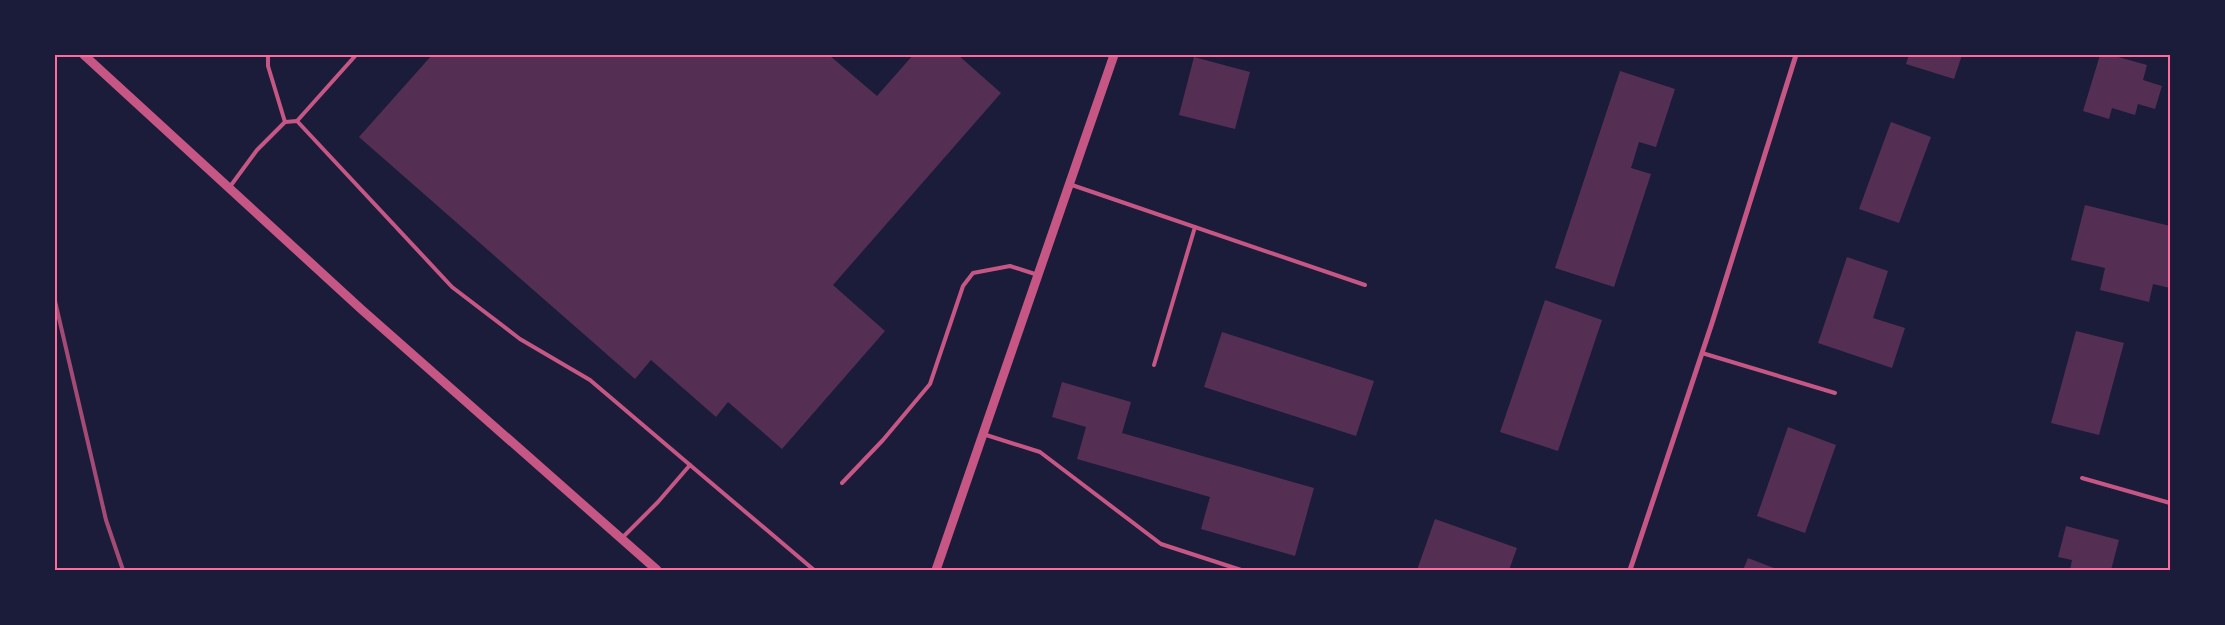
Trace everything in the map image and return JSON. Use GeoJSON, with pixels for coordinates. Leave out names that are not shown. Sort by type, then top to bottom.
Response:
{"type":"FeatureCollection","features":[{"type":"Feature","properties":{"kind":"street"},"geometry":{"type":"LineString","coordinates":[[84,55],[361,309],[657,570]]}},
{"type":"Feature","properties":{"kind":"street"},"geometry":{"type":"LineString","coordinates":[[936,570],[1114,55]]}},
{"type":"Feature","properties":{"kind":"street"},"geometry":{"type":"LineString","coordinates":[[1630,570],[1702,353],[1796,55]]}},
{"type":"Feature","properties":{"kind":"lane"},"geometry":{"type":"LineString","coordinates":[[268,55],[268,66],[285,122]]}},
{"type":"Feature","properties":{"kind":"lane"},"geometry":{"type":"LineString","coordinates":[[229,188],[257,150],[285,122],[297,121],[356,55]]}},
{"type":"Feature","properties":{"kind":"lane"},"geometry":{"type":"LineString","coordinates":[[297,121],[452,288],[520,339],[590,380],[814,570]]}},
{"type":"Feature","properties":{"kind":"lane"},"geometry":{"type":"LineString","coordinates":[[1069,184],[1365,285]]}},
{"type":"Feature","properties":{"kind":"lane"},"geometry":{"type":"LineString","coordinates":[[1154,365],[1195,227]]}},
{"type":"Feature","properties":{"kind":"lane"},"geometry":{"type":"LineString","coordinates":[[842,483],[883,440],[930,384],[963,286],[973,273],[1010,266],[1038,275]]}},
{"type":"Feature","properties":{"kind":"lane"},"geometry":{"type":"LineString","coordinates":[[1702,353],[1835,393]]}},
{"type":"Feature","properties":{"kind":"lane"},"geometry":{"type":"LineString","coordinates":[[983,434],[1040,452],[1161,544],[1241,570]]}},
{"type":"Feature","properties":{"kind":"lane"},"geometry":{"type":"LineString","coordinates":[[621,539],[658,502],[690,465]]}},
{"type":"Feature","properties":{"kind":"lane"},"geometry":{"type":"LineString","coordinates":[[2082,478],[2170,503]]}},
{"type":"Feature","properties":{"kind":"building"},"geometry":{"type":"Polygon","coordinates":[[[432,55],[829,55],[877,96],[913,55],[958,55],[1001,93],[833,285],[885,331],[782,449],[728,402],[716,417],[651,360],[635,379],[359,137],[432,55]]]}},
{"type":"Feature","properties":{"kind":"building"},"geometry":{"type":"Polygon","coordinates":[[[1909,55],[1962,55],[1954,79],[1906,64],[1909,55]]]}},
{"type":"Feature","properties":{"kind":"building"},"geometry":{"type":"Polygon","coordinates":[[[2100,55],[2111,55],[2147,65],[2143,80],[2162,86],[2155,109],[2138,104],[2135,115],[2112,108],[2109,119],[2083,111],[2100,55]]]}},
{"type":"Feature","properties":{"kind":"building"},"geometry":{"type":"Polygon","coordinates":[[[1194,57],[1250,72],[1235,129],[1179,115],[1194,57]]]}},
{"type":"Feature","properties":{"kind":"building"},"geometry":{"type":"Polygon","coordinates":[[[1620,71],[1675,89],[1656,147],[1639,142],[1631,168],[1651,174],[1614,287],[1555,268],[1620,71]]]}},
{"type":"Feature","properties":{"kind":"building"},"geometry":{"type":"Polygon","coordinates":[[[1891,122],[1931,137],[1899,223],[1859,209],[1891,122]]]}},
{"type":"Feature","properties":{"kind":"building"},"geometry":{"type":"Polygon","coordinates":[[[2085,205],[2170,226],[2170,288],[2153,284],[2149,302],[2100,290],[2105,268],[2071,260],[2085,205]]]}},
{"type":"Feature","properties":{"kind":"building"},"geometry":{"type":"Polygon","coordinates":[[[1847,257],[1888,271],[1873,318],[1905,328],[1892,368],[1818,343],[1847,257]]]}},
{"type":"Feature","properties":{"kind":"building"},"geometry":{"type":"Polygon","coordinates":[[[1545,300],[1602,320],[1558,451],[1500,432],[1545,300]]]}},
{"type":"Feature","properties":{"kind":"building"},"geometry":{"type":"Polygon","coordinates":[[[2076,331],[2124,343],[2099,435],[2051,423],[2076,331]]]}},
{"type":"Feature","properties":{"kind":"building"},"geometry":{"type":"Polygon","coordinates":[[[1222,332],[1374,381],[1356,436],[1204,387],[1222,332]]]}},
{"type":"Feature","properties":{"kind":"building"},"geometry":{"type":"Polygon","coordinates":[[[1062,382],[1131,402],[1122,433],[1314,488],[1295,556],[1201,529],[1210,497],[1077,459],[1086,427],[1052,417],[1062,382]]]}},
{"type":"Feature","properties":{"kind":"building"},"geometry":{"type":"Polygon","coordinates":[[[1788,427],[1836,445],[1805,533],[1757,516],[1788,427]]]}},
{"type":"Feature","properties":{"kind":"building"},"geometry":{"type":"Polygon","coordinates":[[[1435,519],[1517,548],[1509,570],[1417,570],[1435,519]]]}},
{"type":"Feature","properties":{"kind":"building"},"geometry":{"type":"Polygon","coordinates":[[[2066,526],[2119,540],[2111,570],[2070,570],[2072,560],[2058,557],[2066,526]]]}},
{"type":"Feature","properties":{"kind":"building"},"geometry":{"type":"Polygon","coordinates":[[[1748,558],[1779,570],[1743,570],[1748,558]]]}},
{"type":"Feature","properties":{"kind":"railway"},"geometry":{"type":"LineString","coordinates":[[55,301],[106,520],[123,570]]}}]}
